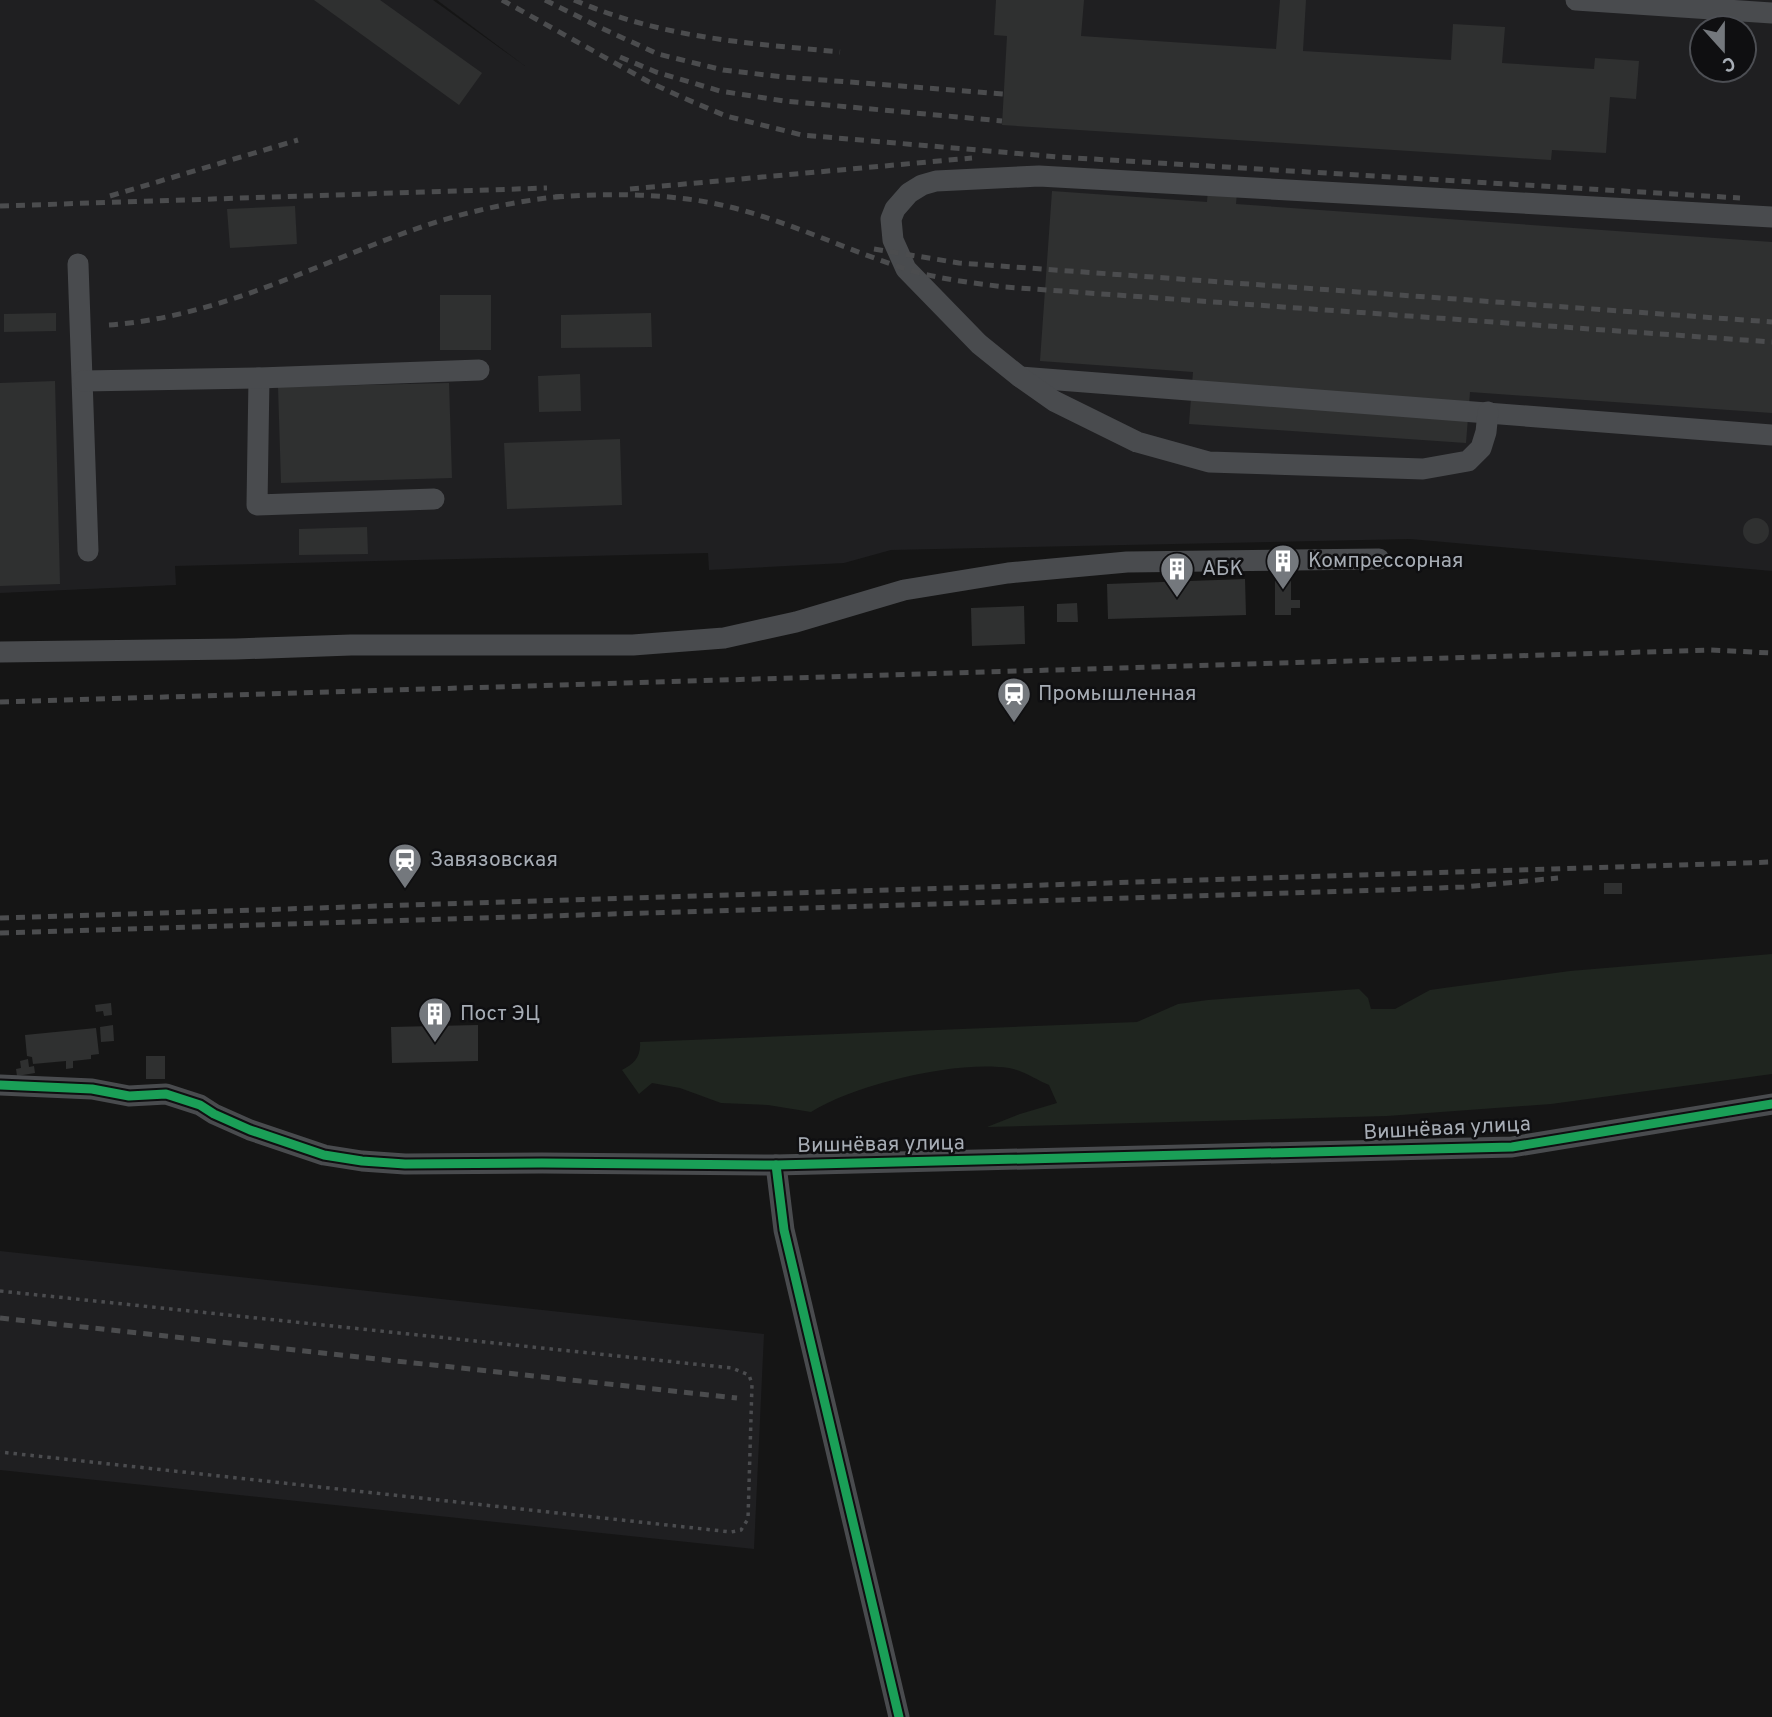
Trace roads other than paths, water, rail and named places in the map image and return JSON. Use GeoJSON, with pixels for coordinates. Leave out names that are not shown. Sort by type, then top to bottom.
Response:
{"type":"FeatureCollection","features":[{"type":"Feature","properties":{"kind":"street"},"geometry":{"type":"LineString","coordinates":[[1576,0],[1772,13]]}},
{"type":"Feature","properties":{"kind":"street"},"geometry":{"type":"LineString","coordinates":[[1488,412],[1481,448],[1468,461],[1445,467],[1423,469],[1209,462],[1179,455],[1127,438],[1054,401],[979,344],[906,269],[893,240],[891,219],[901,201],[922,185],[936,181],[1040,176],[1772,217]]}},
{"type":"Feature","properties":{"kind":"street"},"geometry":{"type":"LineString","coordinates":[[78,264],[88,551]]}},
{"type":"Feature","properties":{"kind":"street"},"geometry":{"type":"LineString","coordinates":[[83,381],[479,370]]}},
{"type":"Feature","properties":{"kind":"street"},"geometry":{"type":"LineString","coordinates":[[1020,377],[1772,435]]}},
{"type":"Feature","properties":{"kind":"street"},"geometry":{"type":"LineString","coordinates":[[259,378],[257,505],[433,499]]}},
{"type":"Feature","properties":{"kind":"street"},"geometry":{"type":"LineString","coordinates":[[0,652],[362,645],[599,646],[656,643],[724,638],[765,630],[904,590],[1008,573],[1127,562],[1379,559]]}},
{"type":"Feature","properties":{"kind":"street","name":"Вишнёвая улица"},"geometry":{"type":"LineString","coordinates":[[0,1085],[92,1088],[129,1096],[166,1094],[183,1098],[250,1130],[324,1155],[405,1164],[776,1165],[1512,1147],[1772,1104]]}},
{"type":"Feature","properties":{"kind":"street"},"geometry":{"type":"LineString","coordinates":[[776,1165],[784,1230],[899,1717]]}},
{"type":"Feature","properties":{"kind":"railway"},"geometry":{"type":"LineString","coordinates":[[502,0],[679,96],[726,116],[802,135],[1059,157],[1740,198]]}},
{"type":"Feature","properties":{"kind":"railway"},"geometry":{"type":"LineString","coordinates":[[545,0],[658,54],[723,70],[1004,94]]}},
{"type":"Feature","properties":{"kind":"railway"},"geometry":{"type":"LineString","coordinates":[[574,0],[607,13],[672,31],[737,42],[840,52]]}},
{"type":"Feature","properties":{"kind":"railway"},"geometry":{"type":"LineString","coordinates":[[620,57],[656,72],[720,91],[784,101],[1002,121]]}},
{"type":"Feature","properties":{"kind":"railway"},"geometry":{"type":"LineString","coordinates":[[110,196],[298,140]]}},
{"type":"Feature","properties":{"kind":"railway"},"geometry":{"type":"LineString","coordinates":[[630,189],[972,158]]}},
{"type":"Feature","properties":{"kind":"railway"},"geometry":{"type":"LineString","coordinates":[[0,206],[547,188]]}},
{"type":"Feature","properties":{"kind":"railway"},"geometry":{"type":"LineString","coordinates":[[555,197],[643,195],[709,202],[775,220],[918,272],[1005,287],[1772,342]]}},
{"type":"Feature","properties":{"kind":"railway"},"geometry":{"type":"LineString","coordinates":[[109,325],[150,320],[230,300],[385,240],[458,216],[510,204],[564,196]]}},
{"type":"Feature","properties":{"kind":"railway"},"geometry":{"type":"LineString","coordinates":[[874,249],[959,263],[1772,322]]}},
{"type":"Feature","properties":{"kind":"railway"},"geometry":{"type":"LineString","coordinates":[[0,702],[1710,650],[1772,653]]}},
{"type":"Feature","properties":{"kind":"railway"},"geometry":{"type":"LineString","coordinates":[[0,918],[1772,862]]}},
{"type":"Feature","properties":{"kind":"railway"},"geometry":{"type":"LineString","coordinates":[[0,933],[1386,890],[1464,887],[1558,878]]}},
{"type":"Feature","properties":{"kind":"railway"},"geometry":{"type":"LineString","coordinates":[[0,1318],[737,1398]]}},
{"type":"Feature","properties":{"kind":"place","name":"Компрессорная"},"geometry":{"type":"Point","coordinates":[1283,591]}},
{"type":"Feature","properties":{"kind":"place","name":"АБК"},"geometry":{"type":"Point","coordinates":[1177,599]}},
{"type":"Feature","properties":{"kind":"place","name":"Промышленная"},"geometry":{"type":"Point","coordinates":[1014,724]}},
{"type":"Feature","properties":{"kind":"place","name":"Завязовская"},"geometry":{"type":"Point","coordinates":[405,890]}},
{"type":"Feature","properties":{"kind":"place","name":"Пост ЭЦ"},"geometry":{"type":"Point","coordinates":[435,1044]}}]}
